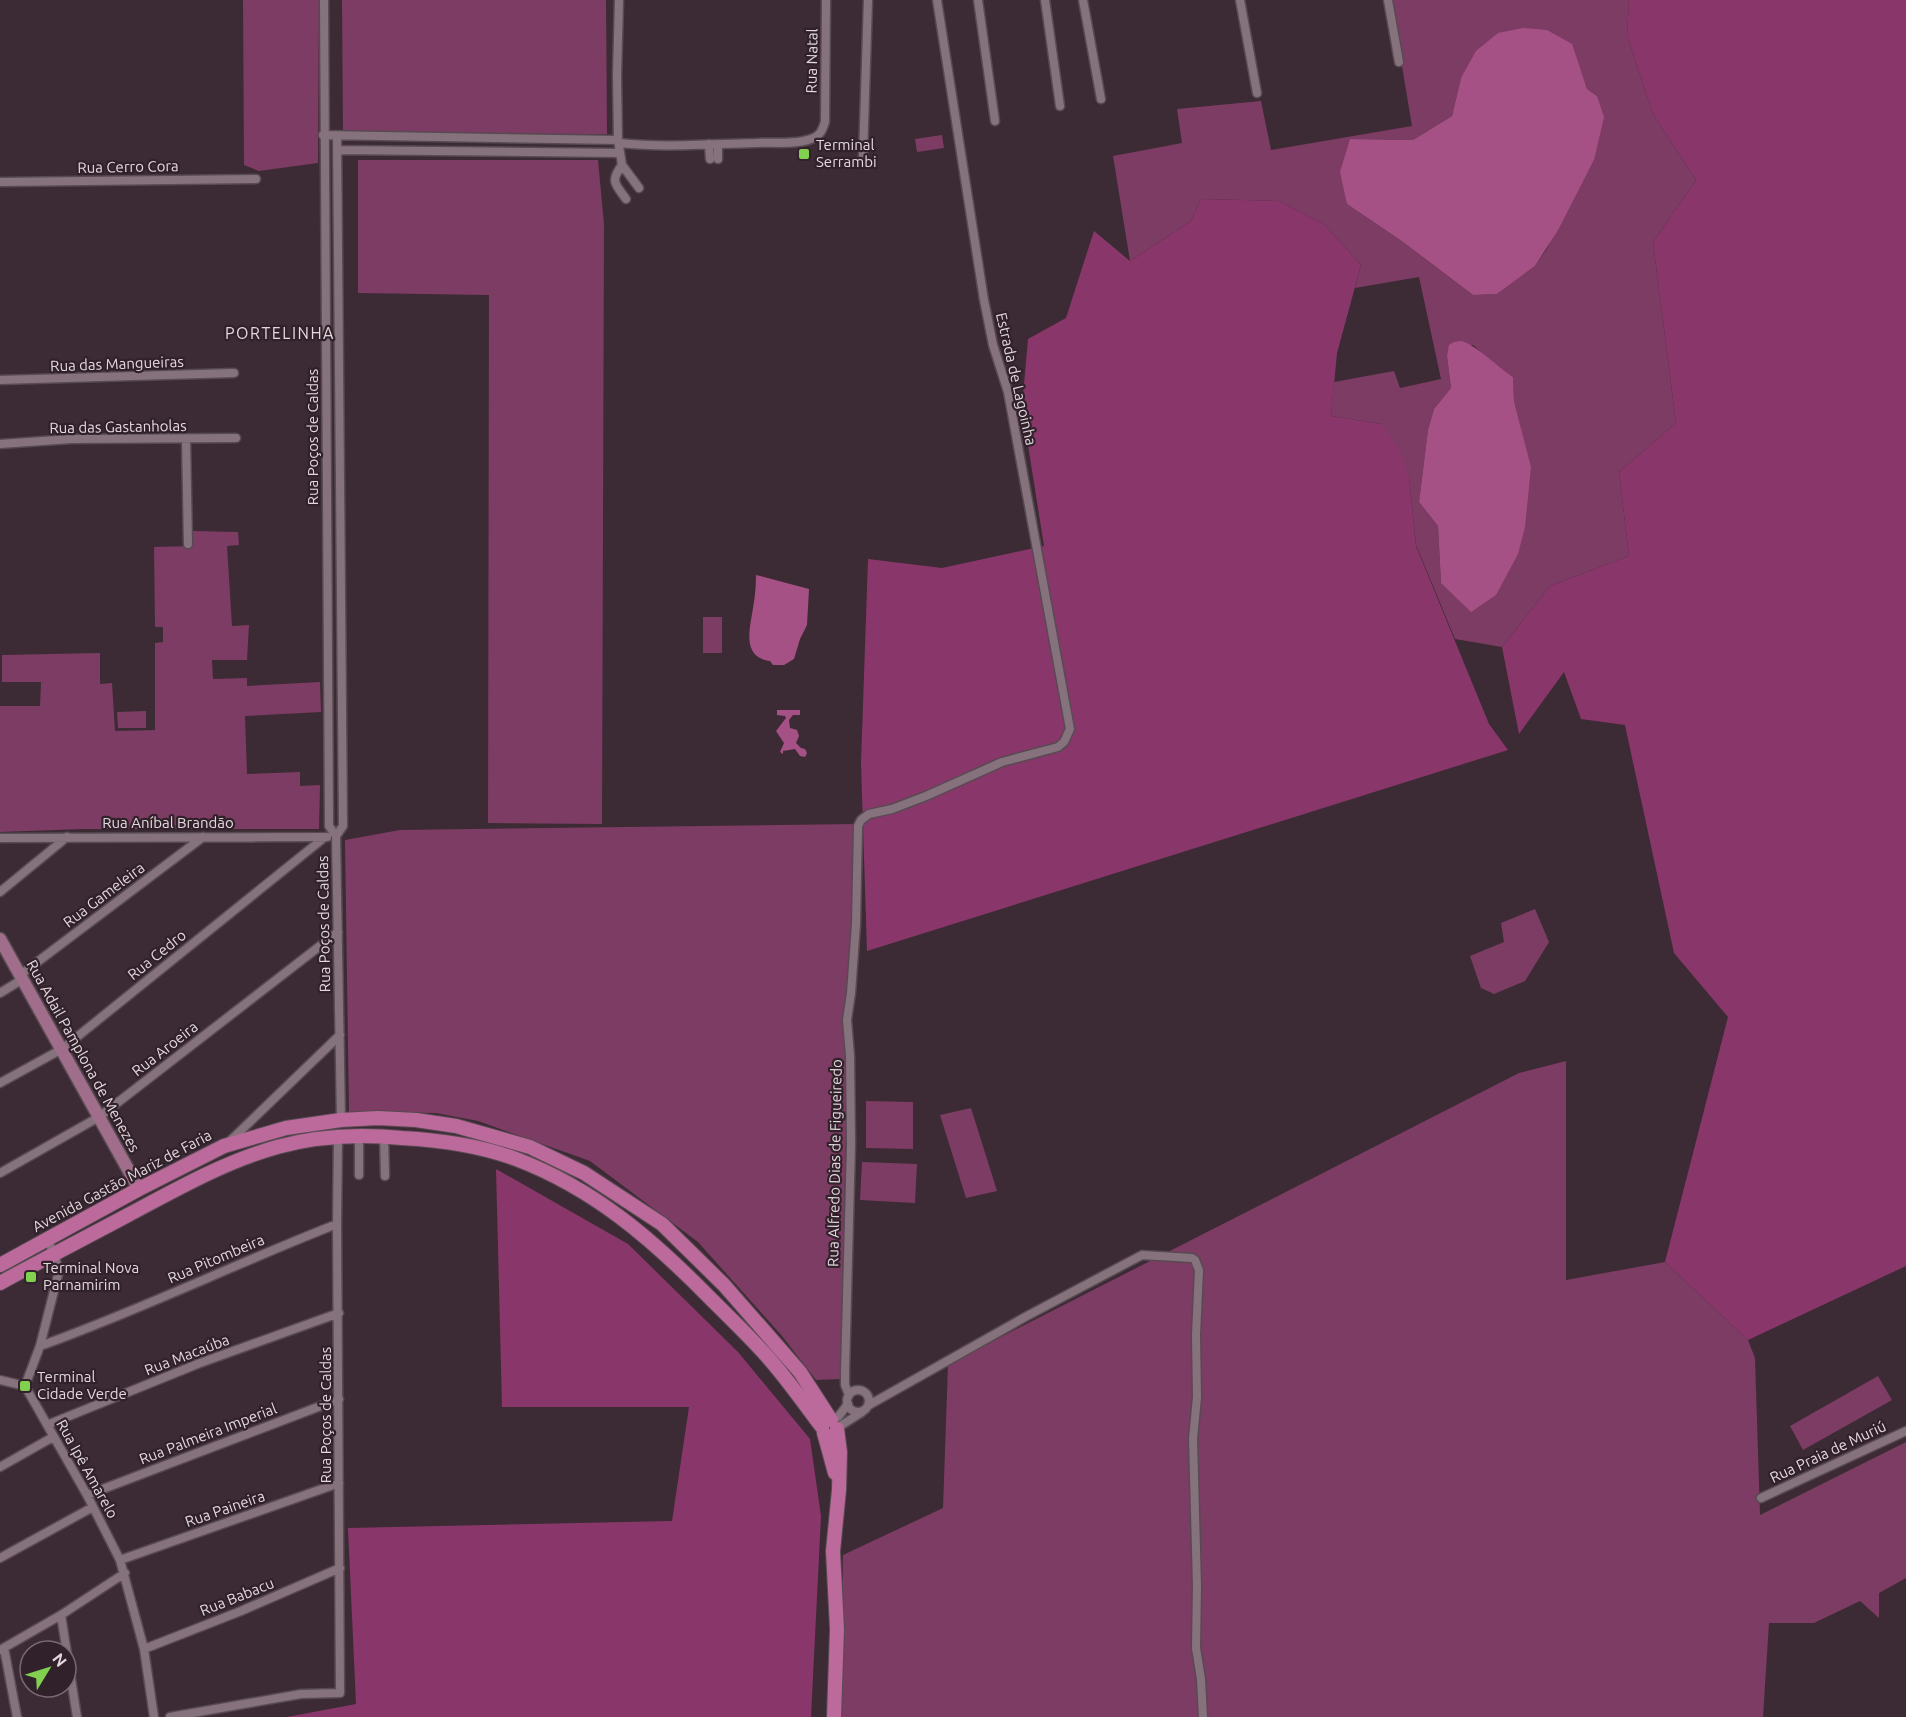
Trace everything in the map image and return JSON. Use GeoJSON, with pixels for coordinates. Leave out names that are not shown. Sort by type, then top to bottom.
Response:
{"type":"FeatureCollection","features":[{"type":"Feature","properties":{"kind":"main road","name":"Rua Adail Pamplona de Menezes"},"geometry":{"type":"LineString","coordinates":[[0,939],[139,1189]]}},
{"type":"Feature","properties":{"kind":"main road","name":"Avenida Gastão Mariz de Faria"},"geometry":{"type":"LineString","coordinates":[[0,1265],[139,1189],[224,1146],[286,1128],[341,1120],[378,1118],[439,1124],[499,1137],[530,1147],[585,1173],[662,1224],[724,1285],[800,1371],[831,1426]]}},
{"type":"Feature","properties":{"kind":"main road"},"geometry":{"type":"LineString","coordinates":[[422,1139],[426,1130],[423,1121]]}},
{"type":"Feature","properties":{"kind":"main road"},"geometry":{"type":"LineString","coordinates":[[436,1142],[434,1132],[439,1124]]}},
{"type":"Feature","properties":{"kind":"main road"},"geometry":{"type":"LineString","coordinates":[[0,1283],[229,1163],[286,1145],[359,1136],[422,1139],[488,1150],[516,1159],[557,1177],[624,1218],[683,1272],[765,1354],[831,1426],[839,1490],[833,1551],[837,1629],[834,1717]]}},
{"type":"Feature","properties":{"kind":"street","name":"Rua Poços de Caldas"},"geometry":{"type":"LineString","coordinates":[[324,0],[323,135],[329,826],[336,836],[341,1120]]}},
{"type":"Feature","properties":{"kind":"street"},"geometry":{"type":"LineString","coordinates":[[619,0],[617,76],[619,145],[622,165],[639,188]]}},
{"type":"Feature","properties":{"kind":"street","name":"Rua Natal"},"geometry":{"type":"LineString","coordinates":[[714,144],[803,141],[821,133],[825,122],[826,0]]}},
{"type":"Feature","properties":{"kind":"street"},"geometry":{"type":"LineString","coordinates":[[863,157],[868,0]]}},
{"type":"Feature","properties":{"kind":"street","name":"Estrada de Lagoinha"},"geometry":{"type":"LineString","coordinates":[[937,0],[984,300],[993,345],[1008,392],[1070,725],[1069,734],[1064,742],[1058,747],[1047,750]]}},
{"type":"Feature","properties":{"kind":"street"},"geometry":{"type":"LineString","coordinates":[[978,0],[995,121]]}},
{"type":"Feature","properties":{"kind":"street"},"geometry":{"type":"LineString","coordinates":[[1045,0],[1060,106]]}},
{"type":"Feature","properties":{"kind":"street"},"geometry":{"type":"LineString","coordinates":[[1083,0],[1101,99]]}},
{"type":"Feature","properties":{"kind":"street"},"geometry":{"type":"LineString","coordinates":[[1240,0],[1257,93]]}},
{"type":"Feature","properties":{"kind":"street"},"geometry":{"type":"LineString","coordinates":[[1388,0],[1399,62]]}},
{"type":"Feature","properties":{"kind":"street"},"geometry":{"type":"LineString","coordinates":[[323,135],[652,146],[714,144],[714,159]]}},
{"type":"Feature","properties":{"kind":"street","name":"Rua Poços de Caldas"},"geometry":{"type":"LineString","coordinates":[[336,836],[343,826],[337,136]]}},
{"type":"Feature","properties":{"kind":"street"},"geometry":{"type":"LineString","coordinates":[[337,150],[619,145]]}},
{"type":"Feature","properties":{"kind":"street"},"geometry":{"type":"LineString","coordinates":[[622,165],[616,174],[615,181],[626,199]]}},
{"type":"Feature","properties":{"kind":"street","name":"Rua Cerro Cora"},"geometry":{"type":"LineString","coordinates":[[0,182],[256,179]]}},
{"type":"Feature","properties":{"kind":"street","name":"Rua das Mangueiras"},"geometry":{"type":"LineString","coordinates":[[0,380],[234,373]]}},
{"type":"Feature","properties":{"kind":"street","name":"Rua das Gastanholas"},"geometry":{"type":"LineString","coordinates":[[0,444],[71,439],[236,438]]}},
{"type":"Feature","properties":{"kind":"street"},"geometry":{"type":"LineString","coordinates":[[186,439],[188,544]]}},
{"type":"Feature","properties":{"kind":"street","name":"Rua Alfredo Dias de Figueiredo"},"geometry":{"type":"LineString","coordinates":[[848,1400],[845,1372],[851,1144],[850,1056],[847,1020],[856,924],[858,826],[861,820],[869,814],[892,809],[1002,762],[1047,750]]}},
{"type":"Feature","properties":{"kind":"street","name":"Rua Aníbal Brandão"},"geometry":{"type":"LineString","coordinates":[[0,838],[336,836]]}},
{"type":"Feature","properties":{"kind":"street"},"geometry":{"type":"LineString","coordinates":[[0,892],[67,837]]}},
{"type":"Feature","properties":{"kind":"street","name":"Rua Gameleira"},"geometry":{"type":"LineString","coordinates":[[0,993],[203,837]]}},
{"type":"Feature","properties":{"kind":"street","name":"Rua Cedro"},"geometry":{"type":"LineString","coordinates":[[0,1083],[62,1049],[325,837]]}},
{"type":"Feature","properties":{"kind":"street","name":"Rua Aroeira"},"geometry":{"type":"LineString","coordinates":[[0,1173],[99,1117],[338,932]]}},
{"type":"Feature","properties":{"kind":"street"},"geometry":{"type":"LineString","coordinates":[[224,1146],[340,1035]]}},
{"type":"Feature","properties":{"kind":"street"},"geometry":{"type":"LineString","coordinates":[[359,1136],[359,1175]]}},
{"type":"Feature","properties":{"kind":"street"},"geometry":{"type":"LineString","coordinates":[[384,1136],[385,1176]]}},
{"type":"Feature","properties":{"kind":"street","name":"Rua Poços de Caldas"},"geometry":{"type":"LineString","coordinates":[[170,1717],[301,1694],[340,1693],[338,1137]]}},
{"type":"Feature","properties":{"kind":"street","name":"Rua Pitombeira"},"geometry":{"type":"LineString","coordinates":[[40,1347],[92,1328],[186,1286],[337,1224]]}},
{"type":"Feature","properties":{"kind":"street"},"geometry":{"type":"LineString","coordinates":[[0,1380],[25,1386],[40,1347],[58,1275],[58,1266],[47,1239]]}},
{"type":"Feature","properties":{"kind":"street"},"geometry":{"type":"LineString","coordinates":[[831,1426],[1027,1316],[1142,1255],[1196,1260],[1199,1270],[1196,1335],[1197,1397],[1193,1439],[1197,1586],[1196,1648],[1203,1717]]}},
{"type":"Feature","properties":{"kind":"street","name":"Rua Macaúba"},"geometry":{"type":"LineString","coordinates":[[47,1425],[200,1363],[339,1313]]}},
{"type":"Feature","properties":{"kind":"street","name":"Rua Ipê Amarelo"},"geometry":{"type":"LineString","coordinates":[[25,1386],[87,1495],[120,1560],[144,1649],[154,1717]]}},
{"type":"Feature","properties":{"kind":"street"},"geometry":{"type":"LineString","coordinates":[[831,1426],[853,1392],[861,1390],[868,1396],[866,1408]]}},
{"type":"Feature","properties":{"kind":"street","name":"Rua Palmeira Imperial"},"geometry":{"type":"LineString","coordinates":[[87,1495],[339,1399]]}},
{"type":"Feature","properties":{"kind":"street"},"geometry":{"type":"LineString","coordinates":[[848,1400],[854,1412],[866,1408]]}},
{"type":"Feature","properties":{"kind":"street","name":"Rua Praia de Muriú"},"geometry":{"type":"LineString","coordinates":[[1761,1498],[1906,1431]]}},
{"type":"Feature","properties":{"kind":"street"},"geometry":{"type":"LineString","coordinates":[[0,1467],[53,1437]]}},
{"type":"Feature","properties":{"kind":"street","name":"Rua Paineira"},"geometry":{"type":"LineString","coordinates":[[120,1560],[339,1483]]}},
{"type":"Feature","properties":{"kind":"street"},"geometry":{"type":"LineString","coordinates":[[0,1558],[93,1507]]}},
{"type":"Feature","properties":{"kind":"street","name":"Rua Babacu"},"geometry":{"type":"LineString","coordinates":[[144,1649],[241,1611],[340,1568]]}},
{"type":"Feature","properties":{"kind":"street"},"geometry":{"type":"LineString","coordinates":[[17,1717],[2,1649],[61,1615],[125,1573]]}},
{"type":"Feature","properties":{"kind":"street"},"geometry":{"type":"LineString","coordinates":[[61,1615],[76,1717]]}},
{"type":"Feature","properties":{"kind":"shaded area"},"geometry":{"type":"Polygon","coordinates":[[[243,0],[319,0],[318,163],[259,171],[244,165],[243,0]]]}},
{"type":"Feature","properties":{"kind":"shaded area"},"geometry":{"type":"Polygon","coordinates":[[[342,0],[606,0],[607,134],[343,133],[342,0]]]}},
{"type":"Feature","properties":{"kind":"shaded area"},"geometry":{"type":"Polygon","coordinates":[[[1391,0],[1629,0],[1627,35],[1653,114],[1696,180],[1653,242],[1676,423],[1619,472],[1629,556],[1550,586],[1502,647],[1455,639],[1416,545],[1409,477],[1382,424],[1331,416],[1334,382],[1394,371],[1400,388],[1441,379],[1419,277],[1355,288],[1361,265],[1325,225],[1279,201],[1201,199],[1191,221],[1130,261],[1113,156],[1182,143],[1177,109],[1261,101],[1271,150],[1412,126],[1391,0]],[[1580,69],[1461,78],[1452,116],[1413,140],[1350,139],[1347,204],[1403,242],[1473,295],[1497,294],[1535,266],[1546,250],[1594,160],[1597,96],[1587,89],[1580,69]],[[1473,345],[1447,356],[1451,388],[1434,409],[1428,431],[1419,502],[1438,526],[1441,583],[1531,468],[1514,401],[1513,377],[1495,365],[1473,345]]]}},
{"type":"Feature","properties":{"kind":"shaded area"},"geometry":{"type":"Polygon","coordinates":[[[1629,0],[1906,0],[1906,1266],[1748,1340],[1665,1262],[1728,1017],[1674,953],[1625,725],[1581,719],[1564,672],[1519,734],[1502,647],[1550,586],[1629,556],[1619,472],[1676,423],[1653,242],[1696,180],[1653,114],[1627,35],[1629,0]]]}},
{"type":"Feature","properties":{"kind":"shaded area"},"geometry":{"type":"Polygon","coordinates":[[[1523,28],[1547,30],[1572,44],[1587,89],[1597,96],[1604,117],[1594,160],[1558,230],[1535,266],[1497,294],[1473,295],[1403,242],[1347,204],[1340,172],[1350,139],[1413,140],[1452,116],[1461,78],[1476,51],[1498,33],[1523,28]]]}},
{"type":"Feature","properties":{"kind":"shaded area"},"geometry":{"type":"Polygon","coordinates":[[[942,135],[944,148],[917,152],[915,139],[942,135]]]}},
{"type":"Feature","properties":{"kind":"shaded area"},"geometry":{"type":"Polygon","coordinates":[[[358,160],[598,160],[604,224],[602,824],[488,823],[489,295],[358,293],[358,160]]]}},
{"type":"Feature","properties":{"kind":"shaded area"},"geometry":{"type":"Polygon","coordinates":[[[1201,199],[1279,201],[1325,225],[1361,265],[1337,353],[1331,416],[1382,424],[1399,448],[1409,477],[1416,546],[1489,724],[1508,750],[867,951],[861,763],[868,559],[942,568],[1044,546],[1022,407],[1028,339],[1066,318],[1094,231],[1130,261],[1191,221],[1201,199]]]}},
{"type":"Feature","properties":{"kind":"shaded area"},"geometry":{"type":"Polygon","coordinates":[[[1462,341],[1513,377],[1514,401],[1531,467],[1525,527],[1518,554],[1496,595],[1471,612],[1441,583],[1438,526],[1419,502],[1428,430],[1434,409],[1451,388],[1447,356],[1449,345],[1462,341]]]}},
{"type":"Feature","properties":{"kind":"shaded area"},"geometry":{"type":"Polygon","coordinates":[[[193,531],[238,532],[239,545],[227,546],[232,626],[249,625],[247,660],[212,660],[213,679],[247,678],[247,686],[320,682],[321,712],[245,716],[247,774],[300,772],[300,786],[320,785],[319,829],[82,829],[0,832],[0,706],[40,706],[41,682],[2,682],[2,655],[100,653],[100,684],[112,683],[115,731],[155,730],[155,643],[163,642],[163,627],[155,627],[154,547],[193,546],[193,531]]]}},
{"type":"Feature","properties":{"kind":"shaded area"},"geometry":{"type":"Polygon","coordinates":[[[756,575],[809,589],[807,625],[794,659],[784,665],[773,665],[770,661],[755,654],[751,648],[749,633],[756,575]]]}},
{"type":"Feature","properties":{"kind":"shaded area"},"geometry":{"type":"Polygon","coordinates":[[[703,617],[722,617],[722,653],[703,653],[703,617]]]}},
{"type":"Feature","properties":{"kind":"shaded area"},"geometry":{"type":"Polygon","coordinates":[[[777,710],[800,710],[800,715],[793,715],[789,720],[790,728],[797,730],[799,736],[796,743],[807,753],[805,757],[800,756],[795,749],[783,751],[783,754],[780,752],[784,743],[776,731],[786,718],[777,715],[777,710]]]}},
{"type":"Feature","properties":{"kind":"shaded area"},"geometry":{"type":"Polygon","coordinates":[[[146,711],[146,728],[118,728],[117,712],[146,711]]]}},
{"type":"Feature","properties":{"kind":"shaded area"},"geometry":{"type":"Polygon","coordinates":[[[856,824],[851,933],[840,1379],[816,1380],[782,1336],[698,1242],[590,1161],[478,1121],[436,1113],[349,1112],[345,840],[400,830],[856,824]]]}},
{"type":"Feature","properties":{"kind":"shaded area"},"geometry":{"type":"Polygon","coordinates":[[[1535,909],[1549,942],[1525,981],[1494,994],[1481,988],[1470,956],[1504,942],[1501,923],[1535,909]]]}},
{"type":"Feature","properties":{"kind":"shaded area"},"geometry":{"type":"Polygon","coordinates":[[[1566,1061],[1566,1280],[1665,1262],[1748,1340],[1755,1358],[1760,1515],[1906,1442],[1906,1578],[1879,1593],[1879,1618],[1860,1601],[1814,1623],[1769,1623],[1763,1717],[840,1717],[843,1555],[943,1508],[948,1364],[1519,1073],[1566,1061]]]}},
{"type":"Feature","properties":{"kind":"shaded area"},"geometry":{"type":"Polygon","coordinates":[[[866,1101],[913,1102],[913,1149],[866,1148],[866,1101]]]}},
{"type":"Feature","properties":{"kind":"shaded area"},"geometry":{"type":"Polygon","coordinates":[[[971,1108],[997,1191],[966,1198],[940,1115],[971,1108]]]}},
{"type":"Feature","properties":{"kind":"shaded area"},"geometry":{"type":"Polygon","coordinates":[[[862,1162],[917,1164],[915,1203],[860,1200],[862,1162]]]}},
{"type":"Feature","properties":{"kind":"shaded area"},"geometry":{"type":"Polygon","coordinates":[[[496,1169],[628,1244],[738,1352],[810,1439],[821,1516],[811,1717],[287,1717],[356,1704],[348,1528],[672,1521],[689,1407],[502,1407],[496,1169]]]}},
{"type":"Feature","properties":{"kind":"shaded area"},"geometry":{"type":"Polygon","coordinates":[[[1878,1376],[1892,1400],[1803,1450],[1790,1426],[1878,1376]]]}},
{"type":"Feature","properties":{"kind":"place","name":"Terminal Serrambi"},"geometry":{"type":"Point","coordinates":[804,154]}},
{"type":"Feature","properties":{"kind":"place","name":"Terminal Nova Parnamirim"},"geometry":{"type":"Point","coordinates":[31,1277]}},
{"type":"Feature","properties":{"kind":"place","name":"Terminal Cidade Verde"},"geometry":{"type":"Point","coordinates":[25,1386]}},
{"type":"Feature","properties":{"kind":"district","name":"PORTELINHA"},"geometry":{"type":"Point","coordinates":[280,333]}}]}
